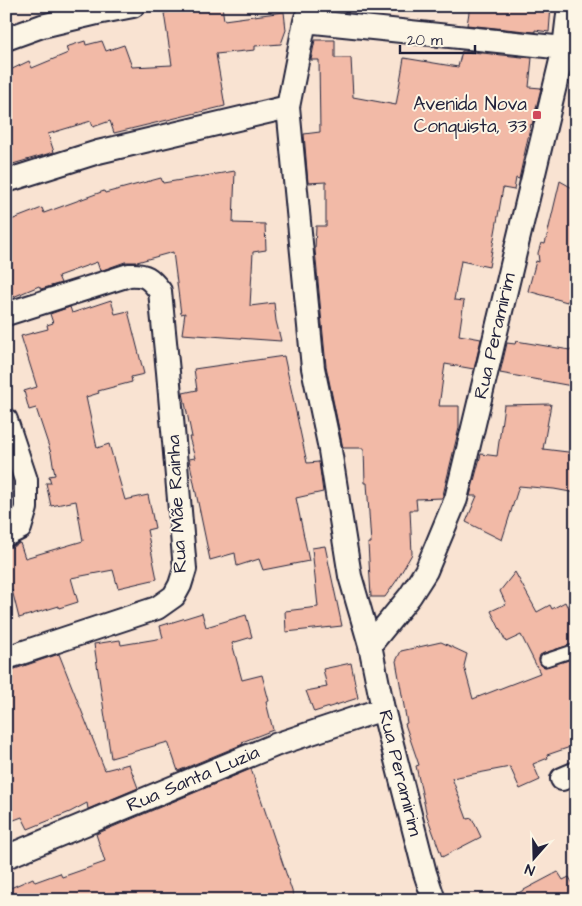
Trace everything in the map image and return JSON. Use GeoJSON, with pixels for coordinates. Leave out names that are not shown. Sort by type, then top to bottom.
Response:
{"type":"FeatureCollection","features":[{"type":"Feature","properties":{"kind":"street"},"geometry":{"type":"LineString","coordinates":[[6,39],[42,26],[133,6]]}},
{"type":"Feature","properties":{"kind":"street","name":"Rua Peramirim"},"geometry":{"type":"LineString","coordinates":[[370,645],[410,596],[426,571],[456,499],[570,50],[569,6]]}},
{"type":"Feature","properties":{"kind":"street"},"geometry":{"type":"LineString","coordinates":[[307,14],[570,50]]}},
{"type":"Feature","properties":{"kind":"street","name":"Rua Peramirim"},"geometry":{"type":"LineString","coordinates":[[307,14],[288,107],[314,368],[329,444],[350,576],[370,645],[425,873],[434,900]]}},
{"type":"Feature","properties":{"kind":"street"},"geometry":{"type":"LineString","coordinates":[[6,181],[98,152],[288,107]]}},
{"type":"Feature","properties":{"kind":"street","name":"Rua Mãe Rainha"},"geometry":{"type":"LineString","coordinates":[[6,314],[129,274],[140,274],[152,281],[160,291],[184,569],[180,586],[174,596],[157,608],[6,658]]}},
{"type":"Feature","properties":{"kind":"street"},"geometry":{"type":"LineString","coordinates":[[6,420],[26,480],[26,508],[20,528],[6,535]]}},
{"type":"Feature","properties":{"kind":"street","name":"Rua Santa Luzia"},"geometry":{"type":"LineString","coordinates":[[6,857],[275,745],[384,709]]}},
{"type":"Feature","properties":{"kind":"lane"},"geometry":{"type":"LineString","coordinates":[[546,660],[576,650]]}},
{"type":"Feature","properties":{"kind":"building"},"geometry":{"type":"Polygon","coordinates":[[[193,6],[222,6],[224,20],[284,12],[286,30],[281,44],[255,46],[255,50],[216,54],[225,106],[114,133],[110,121],[93,127],[91,121],[48,134],[54,152],[6,166],[6,72],[29,61],[32,68],[68,53],[66,47],[85,41],[86,45],[102,41],[106,51],[124,45],[132,67],[172,65],[164,13],[193,6]]]}},
{"type":"Feature","properties":{"kind":"building"},"geometry":{"type":"Polygon","coordinates":[[[470,6],[551,6],[549,32],[467,25],[470,6]]]}},
{"type":"Feature","properties":{"kind":"building"},"geometry":{"type":"Polygon","coordinates":[[[315,40],[335,40],[335,58],[351,58],[353,97],[396,105],[404,58],[458,67],[462,51],[532,58],[529,87],[541,88],[519,179],[516,178],[514,190],[503,188],[489,267],[461,261],[454,300],[464,301],[459,335],[481,339],[474,369],[445,364],[439,406],[459,406],[459,428],[443,495],[442,498],[416,499],[417,510],[410,510],[412,554],[385,597],[371,597],[368,543],[371,543],[367,483],[365,483],[364,448],[343,448],[326,366],[315,250],[316,226],[326,226],[326,182],[308,183],[304,134],[320,132],[319,60],[311,60],[315,40]]]}},
{"type":"Feature","properties":{"kind":"building"},"geometry":{"type":"Polygon","coordinates":[[[235,171],[233,223],[265,224],[266,250],[253,252],[250,306],[274,303],[281,341],[182,334],[185,313],[181,314],[173,252],[137,262],[125,262],[100,271],[97,262],[58,276],[61,283],[41,289],[39,286],[6,300],[6,222],[42,208],[44,213],[104,191],[105,193],[161,178],[163,183],[235,171]]]}},
{"type":"Feature","properties":{"kind":"building"},"geometry":{"type":"Polygon","coordinates":[[[560,181],[576,190],[576,302],[568,300],[567,302],[528,291],[536,261],[539,262],[538,253],[541,243],[545,244],[560,181]]]}},
{"type":"Feature","properties":{"kind":"building"},"geometry":{"type":"Polygon","coordinates":[[[111,300],[115,314],[128,311],[144,374],[131,377],[132,382],[98,391],[99,393],[86,397],[97,448],[109,444],[125,500],[148,495],[155,528],[147,530],[157,579],[118,588],[113,570],[71,578],[78,602],[19,618],[12,590],[6,592],[6,548],[20,543],[25,558],[83,541],[76,501],[51,506],[46,483],[51,483],[49,476],[55,475],[51,453],[36,408],[29,410],[24,391],[37,387],[21,336],[48,329],[47,325],[53,323],[50,314],[70,307],[72,313],[111,300]]]}},
{"type":"Feature","properties":{"kind":"building"},"geometry":{"type":"Polygon","coordinates":[[[516,341],[576,351],[572,386],[500,373],[507,343],[515,344],[516,341]]]}},
{"type":"Feature","properties":{"kind":"building"},"geometry":{"type":"Polygon","coordinates":[[[284,356],[307,463],[319,462],[323,492],[296,498],[309,561],[263,570],[259,559],[237,566],[235,553],[210,560],[189,459],[195,458],[189,437],[192,437],[183,393],[197,390],[194,369],[284,356]]]}},
{"type":"Feature","properties":{"kind":"building"},"geometry":{"type":"Polygon","coordinates":[[[551,404],[543,449],[576,453],[576,493],[519,486],[502,540],[466,522],[477,496],[470,496],[481,454],[497,456],[504,405],[551,404]]]}},
{"type":"Feature","properties":{"kind":"building"},"geometry":{"type":"Polygon","coordinates":[[[325,546],[342,626],[286,632],[285,611],[318,607],[312,548],[325,546]]]}},
{"type":"Feature","properties":{"kind":"building"},"geometry":{"type":"Polygon","coordinates":[[[515,572],[537,612],[550,605],[552,609],[565,602],[567,606],[576,601],[576,643],[544,653],[540,655],[539,659],[541,665],[545,667],[576,658],[576,745],[547,755],[548,758],[533,764],[540,780],[520,789],[510,767],[452,778],[467,819],[472,818],[481,837],[442,857],[427,816],[416,766],[419,765],[405,724],[407,723],[396,661],[401,651],[441,642],[467,654],[464,666],[473,699],[540,673],[521,635],[506,642],[491,611],[506,604],[500,591],[515,572]]]}},
{"type":"Feature","properties":{"kind":"building"},"geometry":{"type":"Polygon","coordinates":[[[202,613],[206,627],[246,615],[252,637],[232,643],[242,680],[262,675],[269,701],[266,702],[273,730],[178,771],[168,742],[111,758],[94,644],[120,640],[121,645],[163,638],[160,626],[202,613]]]}},
{"type":"Feature","properties":{"kind":"building"},"geometry":{"type":"Polygon","coordinates":[[[59,654],[105,770],[129,764],[138,788],[88,809],[87,803],[28,829],[22,817],[6,823],[6,672],[59,654]]]}},
{"type":"Feature","properties":{"kind":"building"},"geometry":{"type":"Polygon","coordinates":[[[351,663],[358,698],[314,712],[306,691],[327,687],[323,669],[351,663]]]}},
{"type":"Feature","properties":{"kind":"building"},"geometry":{"type":"Polygon","coordinates":[[[251,769],[295,900],[6,900],[6,890],[33,878],[35,882],[60,873],[62,877],[105,862],[96,834],[251,769]]]}},
{"type":"Feature","properties":{"kind":"building"},"geometry":{"type":"Polygon","coordinates":[[[558,872],[563,880],[569,877],[576,889],[576,900],[505,900],[558,872]]]}},
{"type":"Feature","properties":{"kind":"place","name":"Avenida Nova Conquista, 33"},"geometry":{"type":"Point","coordinates":[537,115]}}]}
